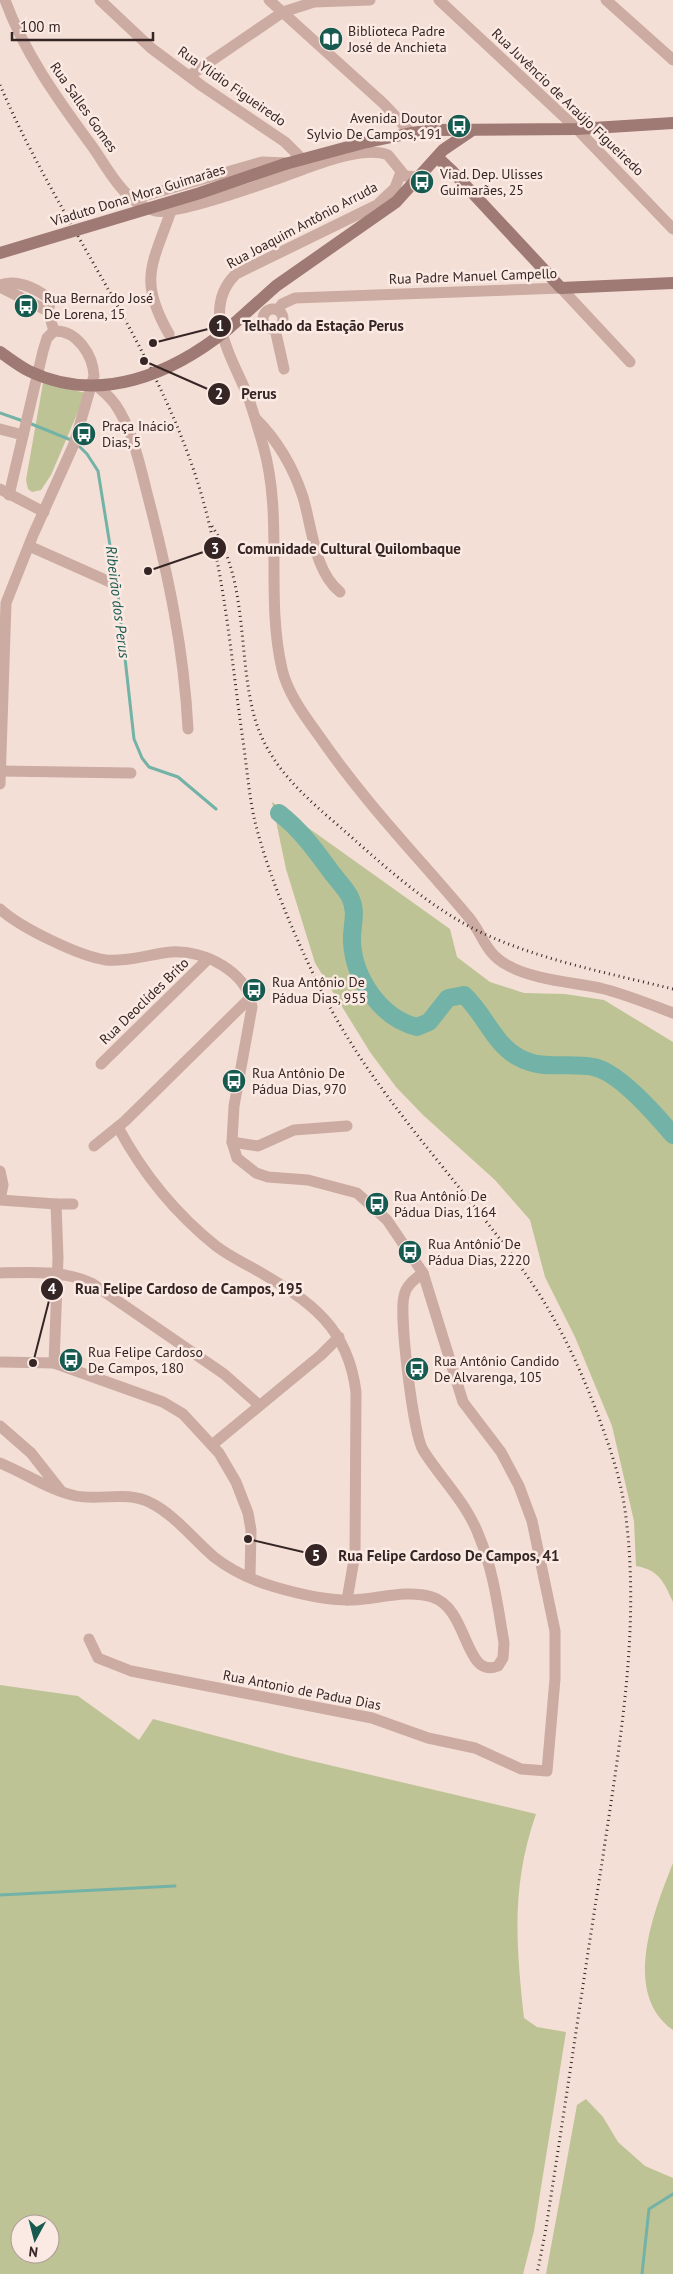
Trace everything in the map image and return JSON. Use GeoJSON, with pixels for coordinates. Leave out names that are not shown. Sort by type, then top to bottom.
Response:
{"type":"FeatureCollection","features":[{"type":"Feature","properties":{"kind":"main road","name":"Viaduto Dona Mora Guimarães"},"geometry":{"type":"LineString","coordinates":[[0,254],[200,193],[301,158],[411,133],[435,130],[577,129],[673,123]]}},
{"type":"Feature","properties":{"kind":"main road"},"geometry":{"type":"LineString","coordinates":[[0,352],[28,370],[63,382],[100,385],[147,377],[173,367],[207,346],[276,286],[394,203],[409,191],[437,157],[456,140],[470,131]]}},
{"type":"Feature","properties":{"kind":"main road"},"geometry":{"type":"LineString","coordinates":[[437,157],[454,172],[561,288]]}},
{"type":"Feature","properties":{"kind":"main road","name":"Rua Padre Manuel Campello"},"geometry":{"type":"LineString","coordinates":[[561,288],[673,283]]}},
{"type":"Feature","properties":{"kind":"street","name":"Rua Salles Gomes"},"geometry":{"type":"LineString","coordinates":[[5,0],[18,33],[49,85],[124,191],[133,199]]}},
{"type":"Feature","properties":{"kind":"street","name":"Rua Ylídio Figueiredo"},"geometry":{"type":"LineString","coordinates":[[100,0],[151,48],[285,142],[301,158]]}},
{"type":"Feature","properties":{"kind":"street"},"geometry":{"type":"LineString","coordinates":[[269,0],[384,104],[411,133]]}},
{"type":"Feature","properties":{"kind":"street"},"geometry":{"type":"LineString","coordinates":[[189,76],[283,12],[314,2],[370,0]]}},
{"type":"Feature","properties":{"kind":"street","name":"Rua Juvêncio de Araújo Figueiredo"},"geometry":{"type":"LineString","coordinates":[[439,0],[577,129],[673,230]]}},
{"type":"Feature","properties":{"kind":"street"},"geometry":{"type":"LineString","coordinates":[[606,0],[673,60]]}},
{"type":"Feature","properties":{"kind":"street"},"geometry":{"type":"LineString","coordinates":[[133,199],[156,211],[171,211],[254,187],[318,163],[368,152],[388,154],[401,172],[409,177],[419,177]]}},
{"type":"Feature","properties":{"kind":"street"},"geometry":{"type":"LineString","coordinates":[[133,199],[262,162],[286,164]]}},
{"type":"Feature","properties":{"kind":"street","name":"Rua Joaquim Antônio Arruda"},"geometry":{"type":"LineString","coordinates":[[255,418],[221,333],[221,301],[229,281],[236,274],[253,265],[377,205],[395,188],[401,172]]}},
{"type":"Feature","properties":{"kind":"street"},"geometry":{"type":"LineString","coordinates":[[169,334],[151,292],[151,266],[171,211]]}},
{"type":"Feature","properties":{"kind":"street"},"geometry":{"type":"LineString","coordinates":[[0,286],[15,283],[30,287],[51,300],[48,311],[54,331]]}},
{"type":"Feature","properties":{"kind":"street"},"geometry":{"type":"LineString","coordinates":[[561,288],[630,362]]}},
{"type":"Feature","properties":{"kind":"street","name":"Rua Padre Manuel Campello"},"geometry":{"type":"LineString","coordinates":[[284,370],[275,329],[266,326],[263,316],[271,309],[278,310],[282,304],[295,298],[561,288]]}},
{"type":"Feature","properties":{"kind":"street"},"geometry":{"type":"LineString","coordinates":[[0,784],[5,611],[29,546],[68,459],[93,383],[94,369],[83,347],[72,334],[54,331]]}},
{"type":"Feature","properties":{"kind":"street"},"geometry":{"type":"LineString","coordinates":[[44,512],[5,492],[24,434],[47,338],[54,331]]}},
{"type":"Feature","properties":{"kind":"street"},"geometry":{"type":"LineString","coordinates":[[93,383],[115,404],[126,424],[140,465],[169,579],[178,624],[188,729]]}},
{"type":"Feature","properties":{"kind":"street"},"geometry":{"type":"LineString","coordinates":[[255,418],[271,434],[285,456],[302,496],[322,567],[328,579],[340,592]]}},
{"type":"Feature","properties":{"kind":"street"},"geometry":{"type":"LineString","coordinates":[[255,418],[268,468],[274,519],[275,610],[282,670],[290,690],[332,754],[375,811],[469,916],[484,946],[495,958],[509,966],[535,975],[616,992],[673,1013]]}},
{"type":"Feature","properties":{"kind":"street"},"geometry":{"type":"LineString","coordinates":[[0,428],[24,434]]}},
{"type":"Feature","properties":{"kind":"street"},"geometry":{"type":"LineString","coordinates":[[29,546],[110,582]]}},
{"type":"Feature","properties":{"kind":"street"},"geometry":{"type":"LineString","coordinates":[[0,771],[131,773]]}},
{"type":"Feature","properties":{"kind":"street"},"geometry":{"type":"LineString","coordinates":[[0,1462],[61,1491],[77,1496],[133,1497],[152,1503],[226,1566],[250,1577],[304,1594],[347,1600],[418,1594],[440,1600],[457,1618],[476,1662],[480,1666],[492,1668],[502,1663],[504,1643],[486,1554],[480,1536],[458,1497],[423,1450],[417,1432],[404,1323],[403,1298],[409,1285],[423,1273],[386,1220],[364,1198],[337,1187],[256,1173],[238,1158],[232,1142],[234,1106],[252,1017],[251,997],[244,983],[236,975],[207,960],[173,952],[121,960],[93,957],[66,947],[2,915]]}},
{"type":"Feature","properties":{"kind":"street","name":"Rua Deoclídes Brito"},"geometry":{"type":"LineString","coordinates":[[101,1064],[207,960]]}},
{"type":"Feature","properties":{"kind":"street"},"geometry":{"type":"LineString","coordinates":[[94,1146],[118,1127],[251,997]]}},
{"type":"Feature","properties":{"kind":"street"},"geometry":{"type":"LineString","coordinates":[[232,1142],[258,1146],[294,1130],[347,1126]]}},
{"type":"Feature","properties":{"kind":"street"},"geometry":{"type":"LineString","coordinates":[[118,1127],[147,1171],[173,1206],[186,1219],[217,1246],[282,1285],[305,1302],[328,1322],[339,1337],[353,1370],[356,1392],[355,1554],[347,1600]]}},
{"type":"Feature","properties":{"kind":"street"},"geometry":{"type":"LineString","coordinates":[[0,1171],[3,1185],[0,1200],[73,1204]]}},
{"type":"Feature","properties":{"kind":"street"},"geometry":{"type":"LineString","coordinates":[[54,1363],[56,1204]]}},
{"type":"Feature","properties":{"kind":"street"},"geometry":{"type":"LineString","coordinates":[[0,1273],[56,1274],[86,1280],[112,1295],[155,1328],[224,1374],[259,1405]]}},
{"type":"Feature","properties":{"kind":"street","name":"Rua Antonio de Padua Dias"},"geometry":{"type":"LineString","coordinates":[[89,1639],[98,1658],[131,1671],[372,1718],[428,1738],[475,1748],[521,1769],[547,1771],[555,1679],[555,1631],[532,1521],[519,1486],[504,1457],[463,1402],[423,1273]]}},
{"type":"Feature","properties":{"kind":"street"},"geometry":{"type":"LineString","coordinates":[[212,1445],[321,1355],[339,1337]]}},
{"type":"Feature","properties":{"kind":"street"},"geometry":{"type":"LineString","coordinates":[[0,1362],[54,1363],[174,1407],[212,1445],[236,1482],[248,1513],[250,1577]]}},
{"type":"Feature","properties":{"kind":"street"},"geometry":{"type":"LineString","coordinates":[[0,1426],[31,1453],[61,1491]]}},
{"type":"Feature","properties":{"kind":"green space"},"geometry":{"type":"Polygon","coordinates":[[[43,383],[86,393],[51,475],[41,490],[32,492],[28,489],[26,480],[43,383]]]}},
{"type":"Feature","properties":{"kind":"green space"},"geometry":{"type":"Polygon","coordinates":[[[272,802],[450,929],[457,957],[490,982],[524,993],[565,994],[604,1000],[673,1042],[673,1602],[660,1578],[650,1570],[636,1566],[634,1521],[612,1426],[575,1337],[545,1277],[530,1220],[495,1180],[423,1115],[396,1087],[370,1052],[315,963],[286,869],[272,802]]]}},
{"type":"Feature","properties":{"kind":"green space"},"geometry":{"type":"Polygon","coordinates":[[[0,1685],[78,1696],[139,1740],[153,1719],[291,1756],[536,1814],[522,1866],[519,1891],[518,1940],[524,2018],[537,2027],[566,2032],[534,2231],[523,2274],[0,2274],[0,1685]]]}},
{"type":"Feature","properties":{"kind":"green space"},"geometry":{"type":"Polygon","coordinates":[[[673,1863],[673,2030],[657,2014],[648,1995],[645,1974],[646,1951],[651,1927],[673,1863]]]}},
{"type":"Feature","properties":{"kind":"green space"},"geometry":{"type":"Polygon","coordinates":[[[586,2099],[603,2117],[618,2142],[645,2166],[673,2178],[673,2274],[546,2274],[577,2105],[586,2099]]]}},
{"type":"Feature","properties":{"kind":"waterway","name":"Ribeirão dos Perus"},"geometry":{"type":"LineString","coordinates":[[0,413],[23,421]]}},
{"type":"Feature","properties":{"kind":"waterway","name":"Ribeirão dos Perus"},"geometry":{"type":"LineString","coordinates":[[29,423],[71,440]]}},
{"type":"Feature","properties":{"kind":"waterway","name":"Ribeirão dos Perus"},"geometry":{"type":"LineString","coordinates":[[77,444],[87,454],[98,471],[118,595],[134,739],[142,758],[149,767],[178,777],[216,809]]}},
{"type":"Feature","properties":{"kind":"waterway","name":"Ribeirão dos Perus"},"geometry":{"type":"LineString","coordinates":[[279,813],[308,841],[348,894],[354,909],[352,942],[358,970],[372,995],[392,1015],[417,1027],[429,1022],[448,998],[464,995],[478,1010],[502,1044],[518,1057],[536,1064],[584,1066],[603,1070],[636,1095],[673,1135]]}},
{"type":"Feature","properties":{"kind":"waterway"},"geometry":{"type":"LineString","coordinates":[[0,1895],[175,1886]]}},
{"type":"Feature","properties":{"kind":"waterway"},"geometry":{"type":"LineString","coordinates":[[642,2274],[649,2209],[673,2194]]}},
{"type":"Feature","properties":{"kind":"railway"},"geometry":{"type":"LineString","coordinates":[[0,85],[47,181],[151,369],[174,418],[193,468],[212,535],[219,569],[255,822],[282,904],[318,984],[339,1024],[363,1061],[416,1134],[500,1240],[538,1292],[574,1358],[589,1392],[617,1471],[625,1510],[631,1597],[630,1640],[622,1727],[545,2234],[537,2274]]}},
{"type":"Feature","properties":{"kind":"railway"},"geometry":{"type":"LineString","coordinates":[[212,526],[224,548],[232,571],[255,719],[269,751],[301,792],[406,884],[459,921],[501,941],[549,958],[673,989]]}},
{"type":"Feature","properties":{"kind":"place","name":"Biblioteca Padre José de Anchieta"},"geometry":{"type":"Point","coordinates":[331,39]}},
{"type":"Feature","properties":{"kind":"place","name":"Avenida Doutor Sylvio De Campos, 191"},"geometry":{"type":"Point","coordinates":[459,126]}},
{"type":"Feature","properties":{"kind":"place","name":"Viad. Dep. Ulisses Guimarães, 25"},"geometry":{"type":"Point","coordinates":[422,182]}},
{"type":"Feature","properties":{"kind":"place","name":"Rua Bernardo José De Lorena, 15"},"geometry":{"type":"Point","coordinates":[26,306]}},
{"type":"Feature","properties":{"kind":"place","name":"Telhado da Estação Perus"},"geometry":{"type":"Point","coordinates":[153,343]}},
{"type":"Feature","properties":{"kind":"place","name":"Perus"},"geometry":{"type":"Point","coordinates":[144,361]}},
{"type":"Feature","properties":{"kind":"place","name":"Praça Inácio Dias, 5"},"geometry":{"type":"Point","coordinates":[84,434]}},
{"type":"Feature","properties":{"kind":"place","name":"Comunidade Cultural Quilombaque"},"geometry":{"type":"Point","coordinates":[148,571]}},
{"type":"Feature","properties":{"kind":"place","name":"Rua Antônio De Pádua Dias, 955"},"geometry":{"type":"Point","coordinates":[254,990]}},
{"type":"Feature","properties":{"kind":"place","name":"Rua Antônio De Pádua Dias, 970"},"geometry":{"type":"Point","coordinates":[234,1081]}},
{"type":"Feature","properties":{"kind":"place","name":"Rua Antônio De Pádua Dias, 1164"},"geometry":{"type":"Point","coordinates":[377,1204]}},
{"type":"Feature","properties":{"kind":"place","name":"Rua Antônio De Pádua Dias, 2220"},"geometry":{"type":"Point","coordinates":[410,1252]}},
{"type":"Feature","properties":{"kind":"place","name":"Rua Felipe Cardoso De Campos, 180"},"geometry":{"type":"Point","coordinates":[71,1360]}},
{"type":"Feature","properties":{"kind":"place","name":"Rua Felipe Cardoso de Campos, 195"},"geometry":{"type":"Point","coordinates":[33,1363]}},
{"type":"Feature","properties":{"kind":"place","name":"Rua Antônio Candido De Alvarenga, 105"},"geometry":{"type":"Point","coordinates":[417,1369]}},
{"type":"Feature","properties":{"kind":"place","name":"Rua Felipe Cardoso De Campos, 41"},"geometry":{"type":"Point","coordinates":[248,1539]}}]}
